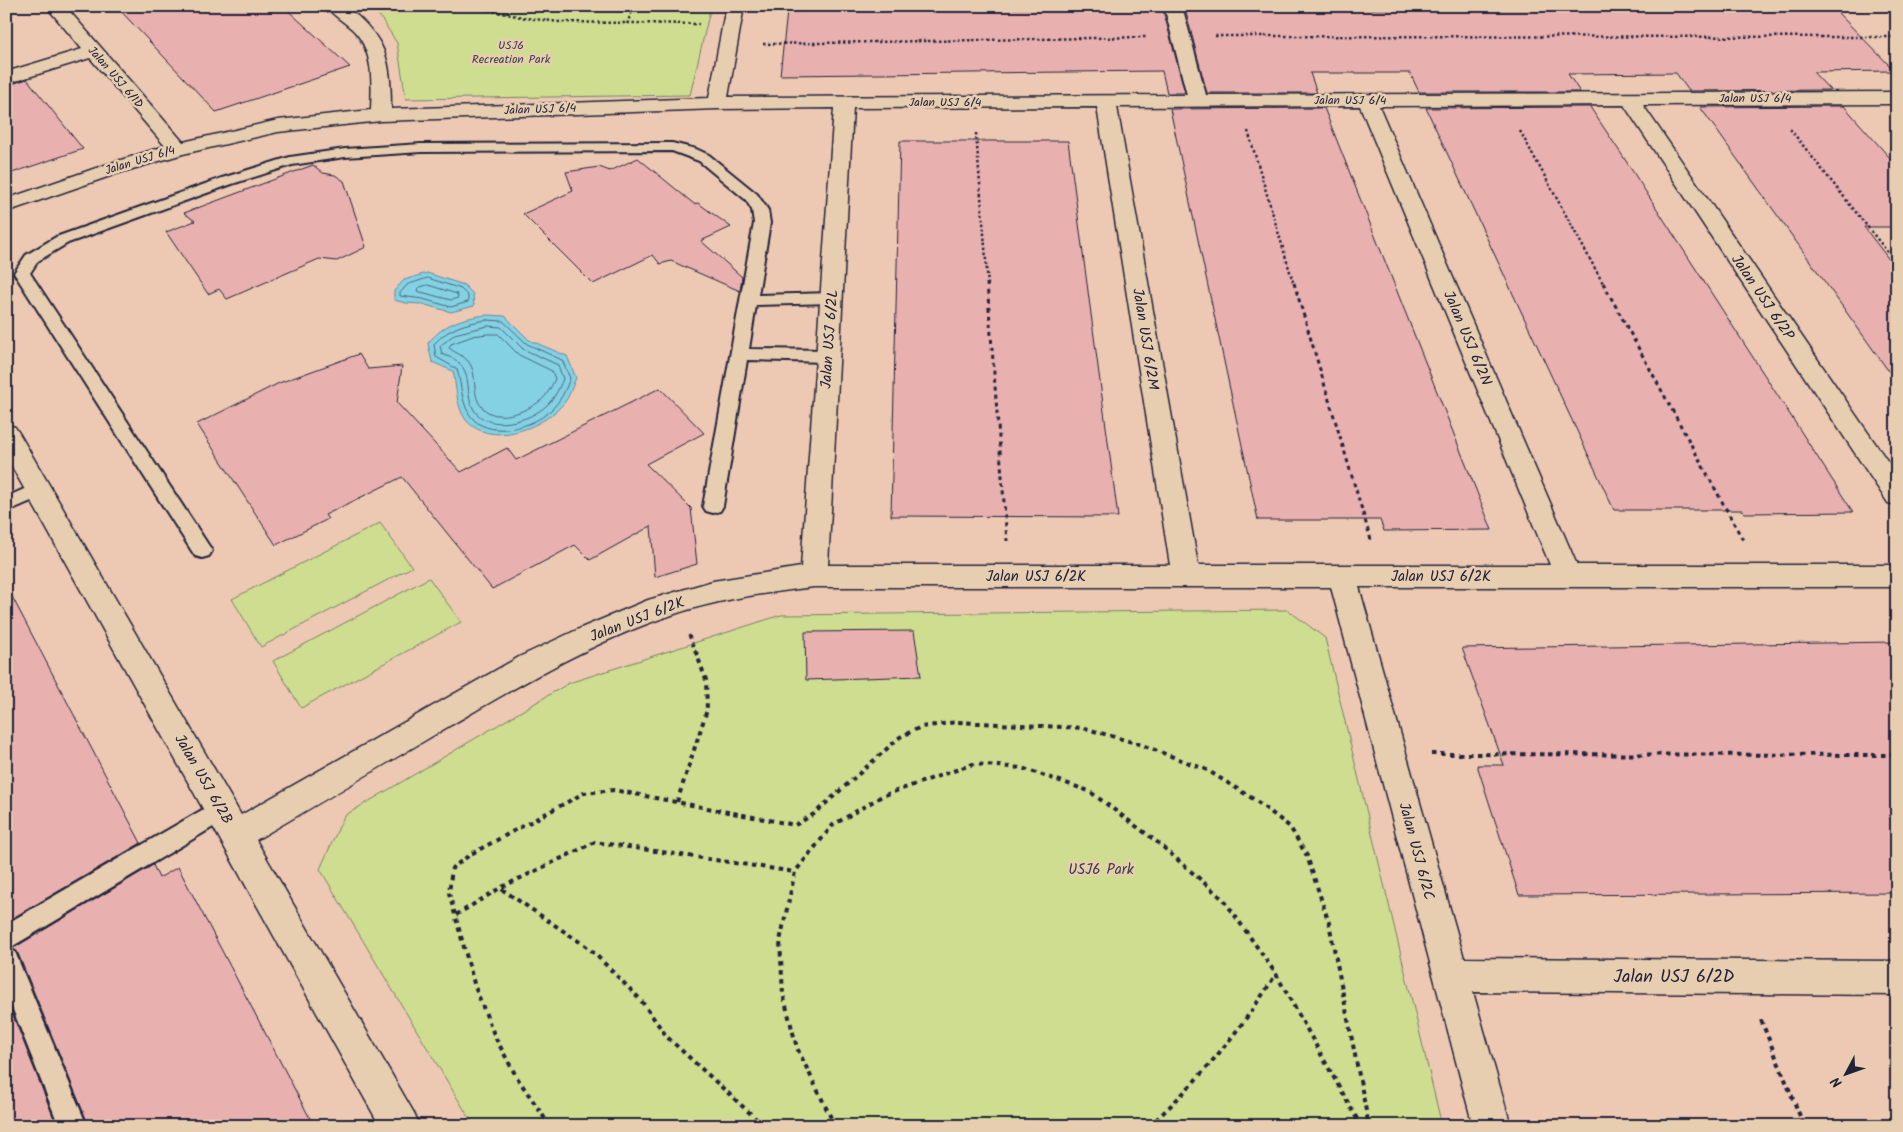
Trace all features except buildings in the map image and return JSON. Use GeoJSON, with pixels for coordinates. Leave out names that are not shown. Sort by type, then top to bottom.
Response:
{"type":"FeatureCollection","features":[{"type":"Feature","properties":{"kind":"street","name":"Jalan USJ 6/1D"},"geometry":{"type":"LineString","coordinates":[[55,6],[178,149]]}},
{"type":"Feature","properties":{"kind":"street"},"geometry":{"type":"LineString","coordinates":[[335,6],[362,30],[373,46],[379,63],[381,115]]}},
{"type":"Feature","properties":{"kind":"street"},"geometry":{"type":"LineString","coordinates":[[717,103],[730,45],[735,6]]}},
{"type":"Feature","properties":{"kind":"street"},"geometry":{"type":"LineString","coordinates":[[1173,6],[1198,101]]}},
{"type":"Feature","properties":{"kind":"street"},"geometry":{"type":"LineString","coordinates":[[6,78],[94,50]]}},
{"type":"Feature","properties":{"kind":"street","name":"Jalan USJ 6/4"},"geometry":{"type":"LineString","coordinates":[[6,206],[112,169],[178,149],[278,126],[381,115],[717,103],[1766,98],[1895,100]]}},
{"type":"Feature","properties":{"kind":"street","name":"Jalan USJ 6/2P"},"geometry":{"type":"LineString","coordinates":[[1630,99],[1897,496]]}},
{"type":"Feature","properties":{"kind":"street","name":"Jalan USJ 6/2N"},"geometry":{"type":"LineString","coordinates":[[1368,100],[1568,576]]}},
{"type":"Feature","properties":{"kind":"street","name":"Jalan USJ 6/2M"},"geometry":{"type":"LineString","coordinates":[[1106,101],[1186,576]]}},
{"type":"Feature","properties":{"kind":"street","name":"Jalan USJ 6/2L"},"geometry":{"type":"LineString","coordinates":[[814,576],[844,102]]}},
{"type":"Feature","properties":{"kind":"street","name":"Jalan USJ 6/2B"},"geometry":{"type":"LineString","coordinates":[[6,433],[401,1126]]}},
{"type":"Feature","properties":{"kind":"street","name":"Jalan USJ 6/2K"},"geometry":{"type":"LineString","coordinates":[[229,823],[529,665],[633,619],[676,603],[731,589],[814,576],[1897,576]]}},
{"type":"Feature","properties":{"kind":"street","name":"Jalan USJ 6/2C"},"geometry":{"type":"LineString","coordinates":[[1342,576],[1492,1126]]}},
{"type":"Feature","properties":{"kind":"street","name":"Jalan USJ 6/2D"},"geometry":{"type":"LineString","coordinates":[[1451,975],[1897,978]]}},
{"type":"Feature","properties":{"kind":"lane"},"geometry":{"type":"LineString","coordinates":[[202,551],[22,273],[32,258],[62,240],[227,181],[290,162],[346,153],[421,148],[672,148],[691,152],[704,158],[752,197],[760,210],[762,223],[713,506]]}},
{"type":"Feature","properties":{"kind":"lane"},"geometry":{"type":"LineString","coordinates":[[748,300],[832,298]]}},
{"type":"Feature","properties":{"kind":"lane"},"geometry":{"type":"LineString","coordinates":[[739,354],[828,356]]}},
{"type":"Feature","properties":{"kind":"lane"},"geometry":{"type":"LineString","coordinates":[[6,505],[38,490]]}},
{"type":"Feature","properties":{"kind":"lane"},"geometry":{"type":"LineString","coordinates":[[6,938],[229,823]]}},
{"type":"Feature","properties":{"kind":"lane"},"geometry":{"type":"LineString","coordinates":[[6,960],[73,1126]]}},
{"type":"Feature","properties":{"kind":"path"},"geometry":{"type":"LineString","coordinates":[[469,6],[526,18],[560,22],[707,24]]}},
{"type":"Feature","properties":{"kind":"path"},"geometry":{"type":"LineString","coordinates":[[627,24],[634,6]]}},
{"type":"Feature","properties":{"kind":"path"},"geometry":{"type":"LineString","coordinates":[[730,45],[1181,36],[1897,37]]}},
{"type":"Feature","properties":{"kind":"path"},"geometry":{"type":"LineString","coordinates":[[1766,98],[1897,264]]}},
{"type":"Feature","properties":{"kind":"path"},"geometry":{"type":"LineString","coordinates":[[1239,100],[1382,576]]}},
{"type":"Feature","properties":{"kind":"path"},"geometry":{"type":"LineString","coordinates":[[1502,100],[1763,576]]}},
{"type":"Feature","properties":{"kind":"path"},"geometry":{"type":"LineString","coordinates":[[973,102],[1010,576]]}},
{"type":"Feature","properties":{"kind":"path"},"geometry":{"type":"LineString","coordinates":[[676,603],[706,680],[707,710],[677,802]]}},
{"type":"Feature","properties":{"kind":"path"},"geometry":{"type":"LineString","coordinates":[[550,1126],[516,1076],[495,1037],[475,986],[449,893],[452,868],[471,854],[584,792],[614,790],[795,825],[814,814],[900,737],[921,727],[957,722],[1084,728],[1142,745],[1207,770],[1255,800],[1290,827],[1307,856],[1329,923],[1369,1126]]}},
{"type":"Feature","properties":{"kind":"path"},"geometry":{"type":"LineString","coordinates":[[1390,754],[1897,754]]}},
{"type":"Feature","properties":{"kind":"path"},"geometry":{"type":"LineString","coordinates":[[835,1126],[797,1048],[783,994],[780,941],[795,872],[833,825],[882,796],[927,778],[973,764],[1022,768],[1089,791],[1156,842],[1224,900],[1276,974],[1361,1126]]}},
{"type":"Feature","properties":{"kind":"path"},"geometry":{"type":"LineString","coordinates":[[456,916],[500,888],[595,842],[795,872]]}},
{"type":"Feature","properties":{"kind":"path"},"geometry":{"type":"LineString","coordinates":[[500,888],[590,949],[640,999],[667,1036],[724,1091],[764,1126]]}},
{"type":"Feature","properties":{"kind":"path"},"geometry":{"type":"LineString","coordinates":[[1149,1126],[1180,1099],[1231,1041],[1255,1009],[1276,974]]}},
{"type":"Feature","properties":{"kind":"path"},"geometry":{"type":"LineString","coordinates":[[1744,976],[1804,1126]]}},
{"type":"Feature","properties":{"kind":"green space","name":"USJ6 Recreation Park"},"geometry":{"type":"Polygon","coordinates":[[[369,6],[711,6],[690,95],[406,99],[397,43],[379,15],[369,6]]]}},
{"type":"Feature","properties":{"kind":"green space"},"geometry":{"type":"Polygon","coordinates":[[[380,523],[412,567],[261,647],[232,599],[380,523]]]}},
{"type":"Feature","properties":{"kind":"green space"},"geometry":{"type":"Polygon","coordinates":[[[429,578],[461,622],[301,708],[273,661],[429,578]]]}},
{"type":"Feature","properties":{"kind":"green space","name":"USJ6 Park"},"geometry":{"type":"Polygon","coordinates":[[[1288,610],[1325,638],[1442,1126],[474,1126],[320,869],[344,816],[569,683],[781,615],[1288,610]]]}},
{"type":"Feature","properties":{"kind":"water"},"geometry":{"type":"Polygon","coordinates":[[[427,273],[464,285],[473,294],[474,306],[451,312],[422,304],[394,300],[394,291],[404,280],[427,273]]]}},
{"type":"Feature","properties":{"kind":"water"},"geometry":{"type":"Polygon","coordinates":[[[487,315],[505,316],[529,340],[567,356],[576,378],[566,400],[556,411],[533,426],[520,431],[494,434],[482,431],[471,425],[462,414],[453,371],[432,362],[428,343],[434,336],[454,323],[487,315]]]}}]}
